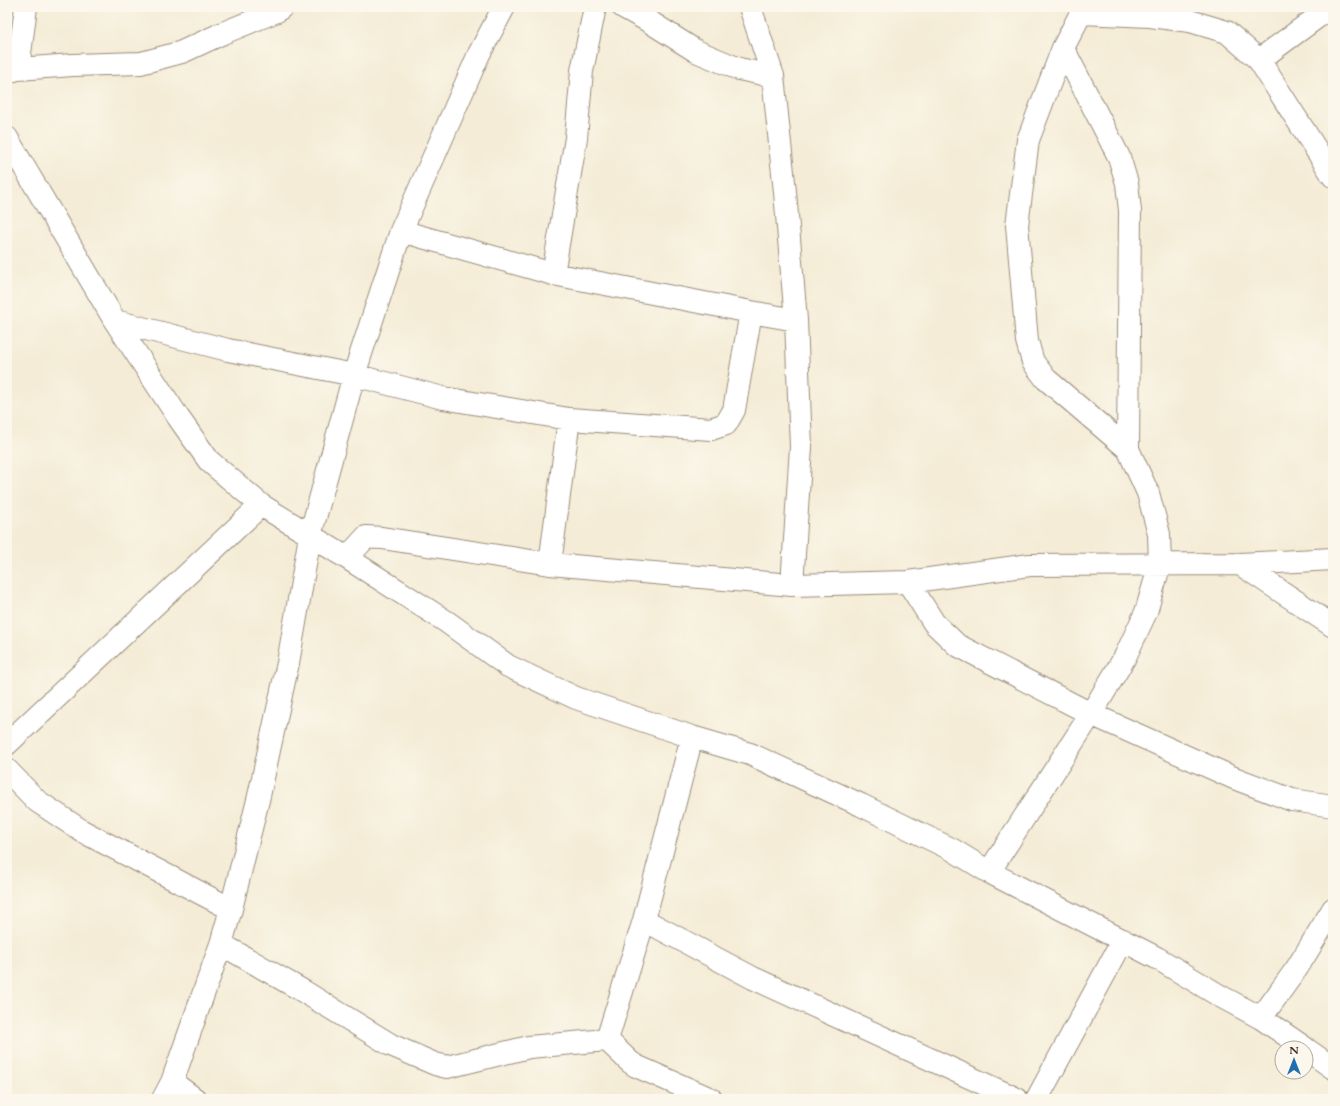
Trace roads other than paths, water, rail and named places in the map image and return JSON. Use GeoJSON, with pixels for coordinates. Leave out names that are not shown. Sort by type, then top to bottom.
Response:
{"type":"FeatureCollection","features":[{"type":"Feature","properties":{"kind":"street"},"geometry":{"type":"LineString","coordinates":[[26,7],[12,70],[73,65],[141,63],[182,52],[223,33],[278,11],[282,7]]}},
{"type":"Feature","properties":{"kind":"street"},"geometry":{"type":"LineString","coordinates":[[195,1099],[168,1091],[222,944],[259,796],[288,663],[310,536],[354,375],[401,231],[479,54],[504,7]]}},
{"type":"Feature","properties":{"kind":"street"},"geometry":{"type":"LineString","coordinates":[[553,274],[576,138],[582,71],[595,7]]}},
{"type":"Feature","properties":{"kind":"street"},"geometry":{"type":"LineString","coordinates":[[623,7],[696,51],[739,69],[772,76]]}},
{"type":"Feature","properties":{"kind":"street"},"geometry":{"type":"LineString","coordinates":[[750,7],[772,76],[785,192],[796,320],[801,447],[792,585]]}},
{"type":"Feature","properties":{"kind":"street"},"geometry":{"type":"LineString","coordinates":[[1259,60],[1331,7]]}},
{"type":"Feature","properties":{"kind":"street"},"geometry":{"type":"LineString","coordinates":[[1128,449],[1046,379],[1033,362],[1027,341],[1017,225],[1028,140],[1063,48],[1080,10],[1190,21],[1227,32],[1259,60],[1333,176]]}},
{"type":"Feature","properties":{"kind":"street"},"geometry":{"type":"LineString","coordinates":[[989,872],[1091,714],[1125,657],[1146,612],[1160,564],[1159,534],[1148,493],[1128,449],[1130,211],[1128,183],[1119,157],[1063,48]]}},
{"type":"Feature","properties":{"kind":"street"},"geometry":{"type":"LineString","coordinates":[[7,138],[115,320],[178,417],[209,461],[261,505],[447,622],[508,666],[576,698],[692,737],[750,754],[861,805],[953,850],[989,872],[1123,940],[1261,1018],[1293,1040]]}},
{"type":"Feature","properties":{"kind":"street"},"geometry":{"type":"LineString","coordinates":[[401,231],[553,274],[796,320]]}},
{"type":"Feature","properties":{"kind":"street"},"geometry":{"type":"LineString","coordinates":[[115,320],[228,350],[354,375],[443,398],[570,419],[711,429],[726,424],[734,410],[751,312]]}},
{"type":"Feature","properties":{"kind":"street"},"geometry":{"type":"LineString","coordinates":[[550,564],[570,419]]}},
{"type":"Feature","properties":{"kind":"street"},"geometry":{"type":"LineString","coordinates":[[7,744],[261,505]]}},
{"type":"Feature","properties":{"kind":"street"},"geometry":{"type":"LineString","coordinates":[[347,558],[366,537],[382,538],[550,564],[792,585],[908,582],[1030,565],[1240,564],[1333,559]]}},
{"type":"Feature","properties":{"kind":"street"},"geometry":{"type":"LineString","coordinates":[[1240,564],[1333,626]]}},
{"type":"Feature","properties":{"kind":"street"},"geometry":{"type":"LineString","coordinates":[[908,582],[934,623],[957,645],[1091,714],[1234,778],[1292,800],[1333,806]]}},
{"type":"Feature","properties":{"kind":"street"},"geometry":{"type":"LineString","coordinates":[[607,1040],[644,920],[692,737]]}},
{"type":"Feature","properties":{"kind":"street"},"geometry":{"type":"LineString","coordinates":[[7,770],[37,801],[82,831],[231,909]]}},
{"type":"Feature","properties":{"kind":"street"},"geometry":{"type":"LineString","coordinates":[[1261,1018],[1297,968],[1333,909]]}},
{"type":"Feature","properties":{"kind":"street"},"geometry":{"type":"LineString","coordinates":[[644,920],[753,978],[1032,1099],[1123,940]]}},
{"type":"Feature","properties":{"kind":"street"},"geometry":{"type":"LineString","coordinates":[[222,944],[303,991],[391,1045],[434,1064],[447,1066],[529,1047],[607,1040],[636,1066],[711,1099]]}},
{"type":"Feature","properties":{"kind":"street"},"geometry":{"type":"LineString","coordinates":[[1314,1054],[1333,1068]]}}]}
